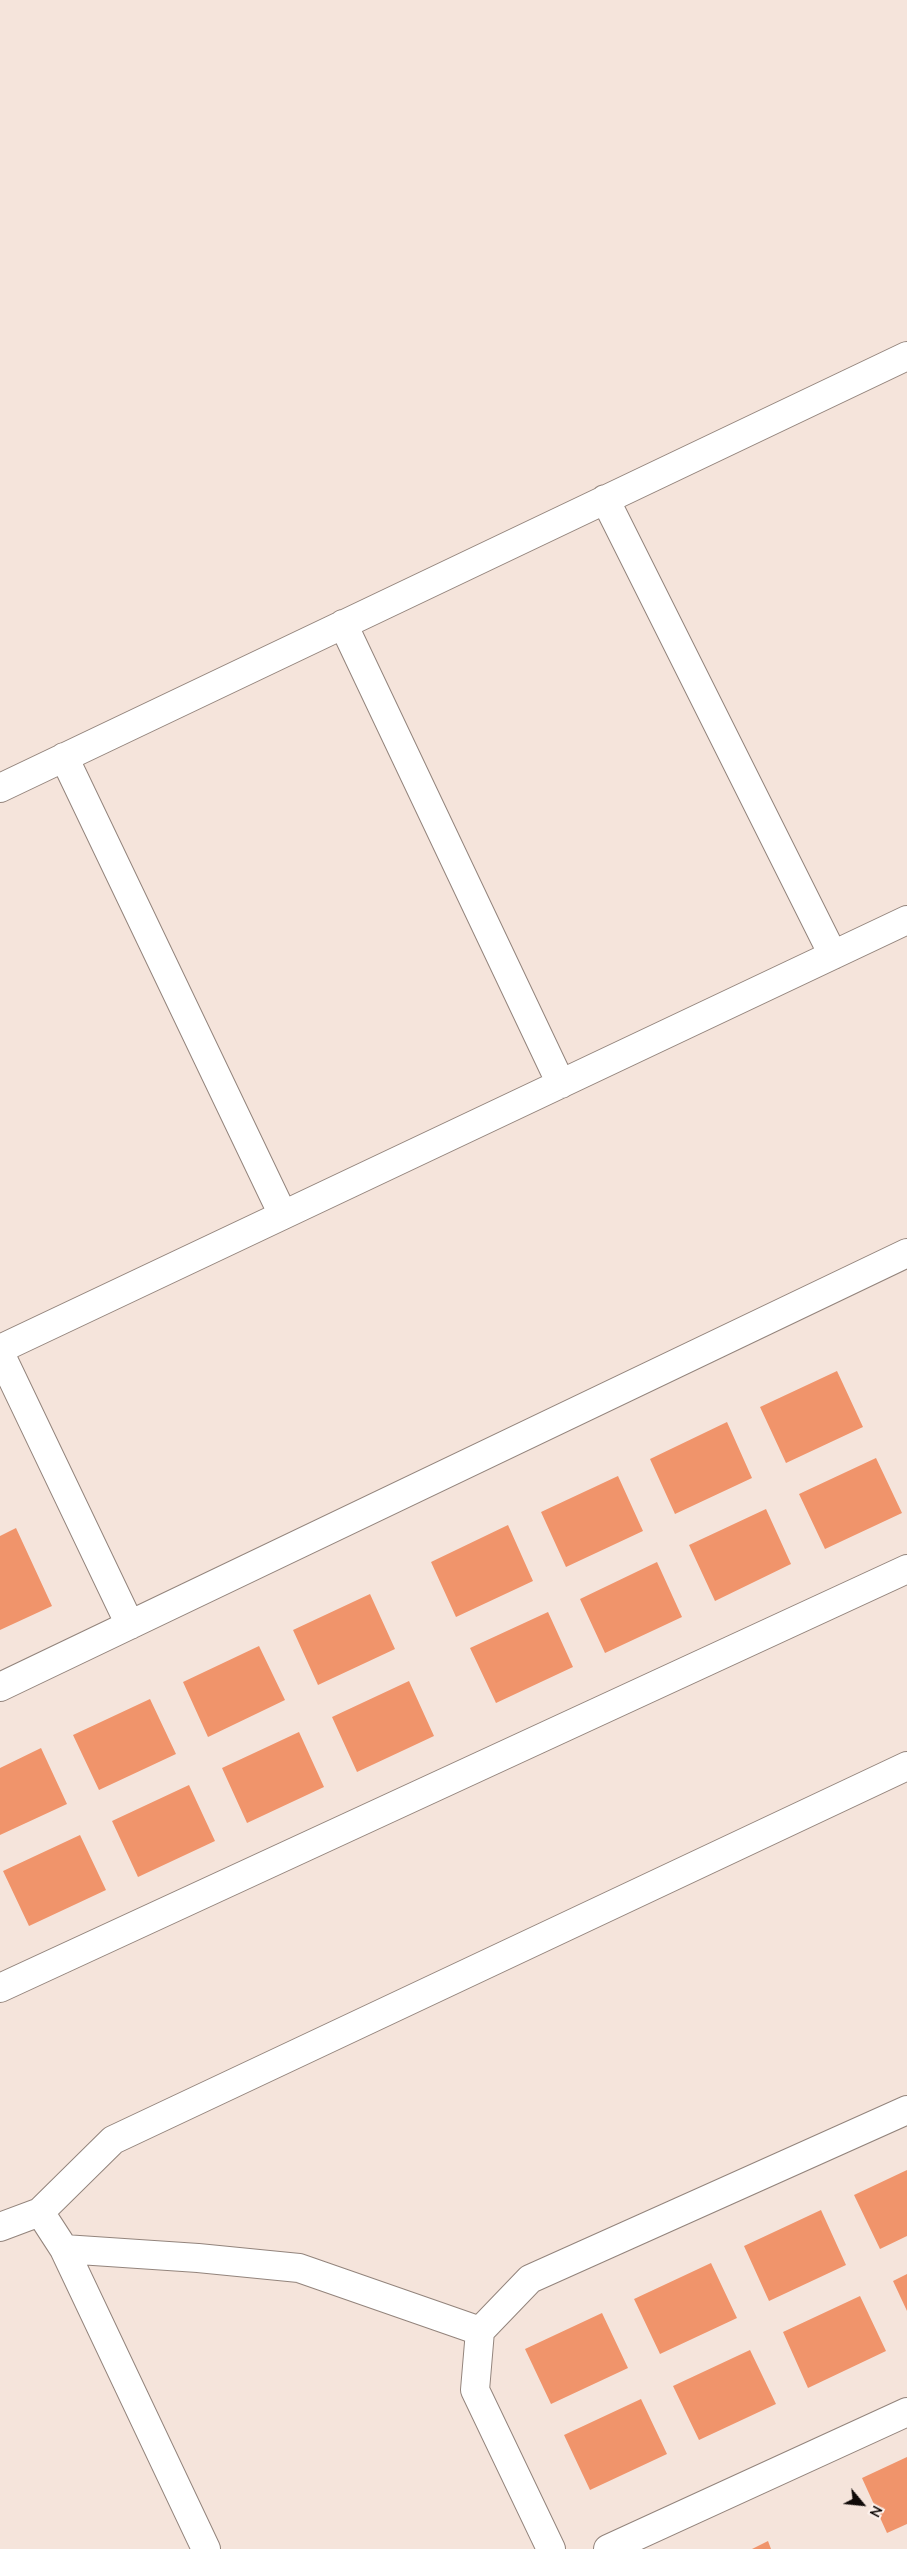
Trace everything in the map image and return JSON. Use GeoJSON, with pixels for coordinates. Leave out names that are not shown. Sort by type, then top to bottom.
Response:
{"type":"FeatureCollection","features":[{"type":"Feature","properties":{"kind":"street"},"geometry":{"type":"LineString","coordinates":[[0,788],[907,356]]}},
{"type":"Feature","properties":{"kind":"street"},"geometry":{"type":"LineString","coordinates":[[605,499],[833,955]]}},
{"type":"Feature","properties":{"kind":"street"},"geometry":{"type":"LineString","coordinates":[[343,624],[561,1084]]}},
{"type":"Feature","properties":{"kind":"street"},"geometry":{"type":"LineString","coordinates":[[64,757],[283,1215]]}},
{"type":"Feature","properties":{"kind":"street"},"geometry":{"type":"LineString","coordinates":[[0,1349],[907,920]]}},
{"type":"Feature","properties":{"kind":"street"},"geometry":{"type":"LineString","coordinates":[[0,1687],[907,1253]]}},
{"type":"Feature","properties":{"kind":"street"},"geometry":{"type":"LineString","coordinates":[[0,1353],[130,1625]]}},
{"type":"Feature","properties":{"kind":"street"},"geometry":{"type":"LineString","coordinates":[[0,1988],[907,1570]]}},
{"type":"Feature","properties":{"kind":"street"},"geometry":{"type":"LineString","coordinates":[[0,2227],[40,2212],[113,2140],[907,1766]]}},
{"type":"Feature","properties":{"kind":"street"},"geometry":{"type":"LineString","coordinates":[[551,2549],[475,2390],[480,2331],[530,2279],[907,2110]]}},
{"type":"Feature","properties":{"kind":"street"},"geometry":{"type":"LineString","coordinates":[[40,2212],[64,2249],[206,2549]]}},
{"type":"Feature","properties":{"kind":"street"},"geometry":{"type":"LineString","coordinates":[[64,2249],[198,2258],[299,2268],[480,2331]]}},
{"type":"Feature","properties":{"kind":"street"},"geometry":{"type":"LineString","coordinates":[[608,2549],[907,2412]]}},
{"type":"Feature","properties":{"kind":"building"},"geometry":{"type":"Polygon","coordinates":[[[837,1371],[863,1427],[786,1463],[760,1407],[837,1371]]]}},
{"type":"Feature","properties":{"kind":"building"},"geometry":{"type":"Polygon","coordinates":[[[727,1422],[752,1478],[675,1514],[650,1459],[727,1422]]]}},
{"type":"Feature","properties":{"kind":"building"},"geometry":{"type":"Polygon","coordinates":[[[876,1458],[902,1513],[825,1549],[799,1494],[876,1458]]]}},
{"type":"Feature","properties":{"kind":"building"},"geometry":{"type":"Polygon","coordinates":[[[618,1476],[643,1531],[566,1567],[541,1512],[618,1476]]]}},
{"type":"Feature","properties":{"kind":"building"},"geometry":{"type":"Polygon","coordinates":[[[766,1509],[791,1564],[715,1601],[689,1545],[766,1509]]]}},
{"type":"Feature","properties":{"kind":"building"},"geometry":{"type":"Polygon","coordinates":[[[508,1525],[533,1581],[456,1617],[431,1562],[508,1525]]]}},
{"type":"Feature","properties":{"kind":"building"},"geometry":{"type":"Polygon","coordinates":[[[16,1528],[52,1606],[0,1630],[0,1536],[16,1528]]]}},
{"type":"Feature","properties":{"kind":"building"},"geometry":{"type":"Polygon","coordinates":[[[657,1562],[682,1617],[605,1653],[580,1599],[657,1562]]]}},
{"type":"Feature","properties":{"kind":"building"},"geometry":{"type":"Polygon","coordinates":[[[370,1594],[395,1649],[318,1685],[293,1630],[370,1594]]]}},
{"type":"Feature","properties":{"kind":"building"},"geometry":{"type":"Polygon","coordinates":[[[548,1612],[573,1667],[496,1703],[470,1648],[548,1612]]]}},
{"type":"Feature","properties":{"kind":"building"},"geometry":{"type":"Polygon","coordinates":[[[259,1646],[285,1700],[208,1737],[183,1682],[259,1646]]]}},
{"type":"Feature","properties":{"kind":"building"},"geometry":{"type":"Polygon","coordinates":[[[409,1681],[434,1736],[357,1772],[332,1717],[409,1681]]]}},
{"type":"Feature","properties":{"kind":"building"},"geometry":{"type":"Polygon","coordinates":[[[150,1699],[176,1754],[99,1790],[73,1735],[150,1699]]]}},
{"type":"Feature","properties":{"kind":"building"},"geometry":{"type":"Polygon","coordinates":[[[299,1732],[324,1787],[247,1823],[222,1768],[299,1732]]]}},
{"type":"Feature","properties":{"kind":"building"},"geometry":{"type":"Polygon","coordinates":[[[41,1748],[67,1804],[0,1835],[0,1768],[41,1748]]]}},
{"type":"Feature","properties":{"kind":"building"},"geometry":{"type":"Polygon","coordinates":[[[189,1785],[215,1841],[138,1877],[112,1821],[189,1785]]]}},
{"type":"Feature","properties":{"kind":"building"},"geometry":{"type":"Polygon","coordinates":[[[80,1835],[106,1890],[29,1926],[3,1871],[80,1835]]]}},
{"type":"Feature","properties":{"kind":"building"},"geometry":{"type":"Polygon","coordinates":[[[907,2170],[907,2236],[880,2249],[854,2195],[907,2170]]]}},
{"type":"Feature","properties":{"kind":"building"},"geometry":{"type":"Polygon","coordinates":[[[821,2210],[846,2265],[769,2301],[744,2246],[821,2210]]]}},
{"type":"Feature","properties":{"kind":"building"},"geometry":{"type":"Polygon","coordinates":[[[711,2263],[737,2318],[660,2354],[634,2299],[711,2263]]]}},
{"type":"Feature","properties":{"kind":"building"},"geometry":{"type":"Polygon","coordinates":[[[907,2274],[907,2311],[893,2281],[907,2274]]]}},
{"type":"Feature","properties":{"kind":"building"},"geometry":{"type":"Polygon","coordinates":[[[860,2296],[886,2351],[808,2388],[783,2332],[860,2296]]]}},
{"type":"Feature","properties":{"kind":"building"},"geometry":{"type":"Polygon","coordinates":[[[602,2313],[628,2368],[551,2404],[525,2349],[602,2313]]]}},
{"type":"Feature","properties":{"kind":"building"},"geometry":{"type":"Polygon","coordinates":[[[750,2350],[776,2404],[699,2440],[673,2386],[750,2350]]]}},
{"type":"Feature","properties":{"kind":"building"},"geometry":{"type":"Polygon","coordinates":[[[641,2399],[667,2454],[590,2490],[564,2435],[641,2399]]]}},
{"type":"Feature","properties":{"kind":"building"},"geometry":{"type":"Polygon","coordinates":[[[907,2457],[907,2524],[887,2533],[862,2478],[907,2457]]]}},
{"type":"Feature","properties":{"kind":"building"},"geometry":{"type":"Polygon","coordinates":[[[768,2541],[771,2549],[752,2549],[768,2541]]]}}]}
